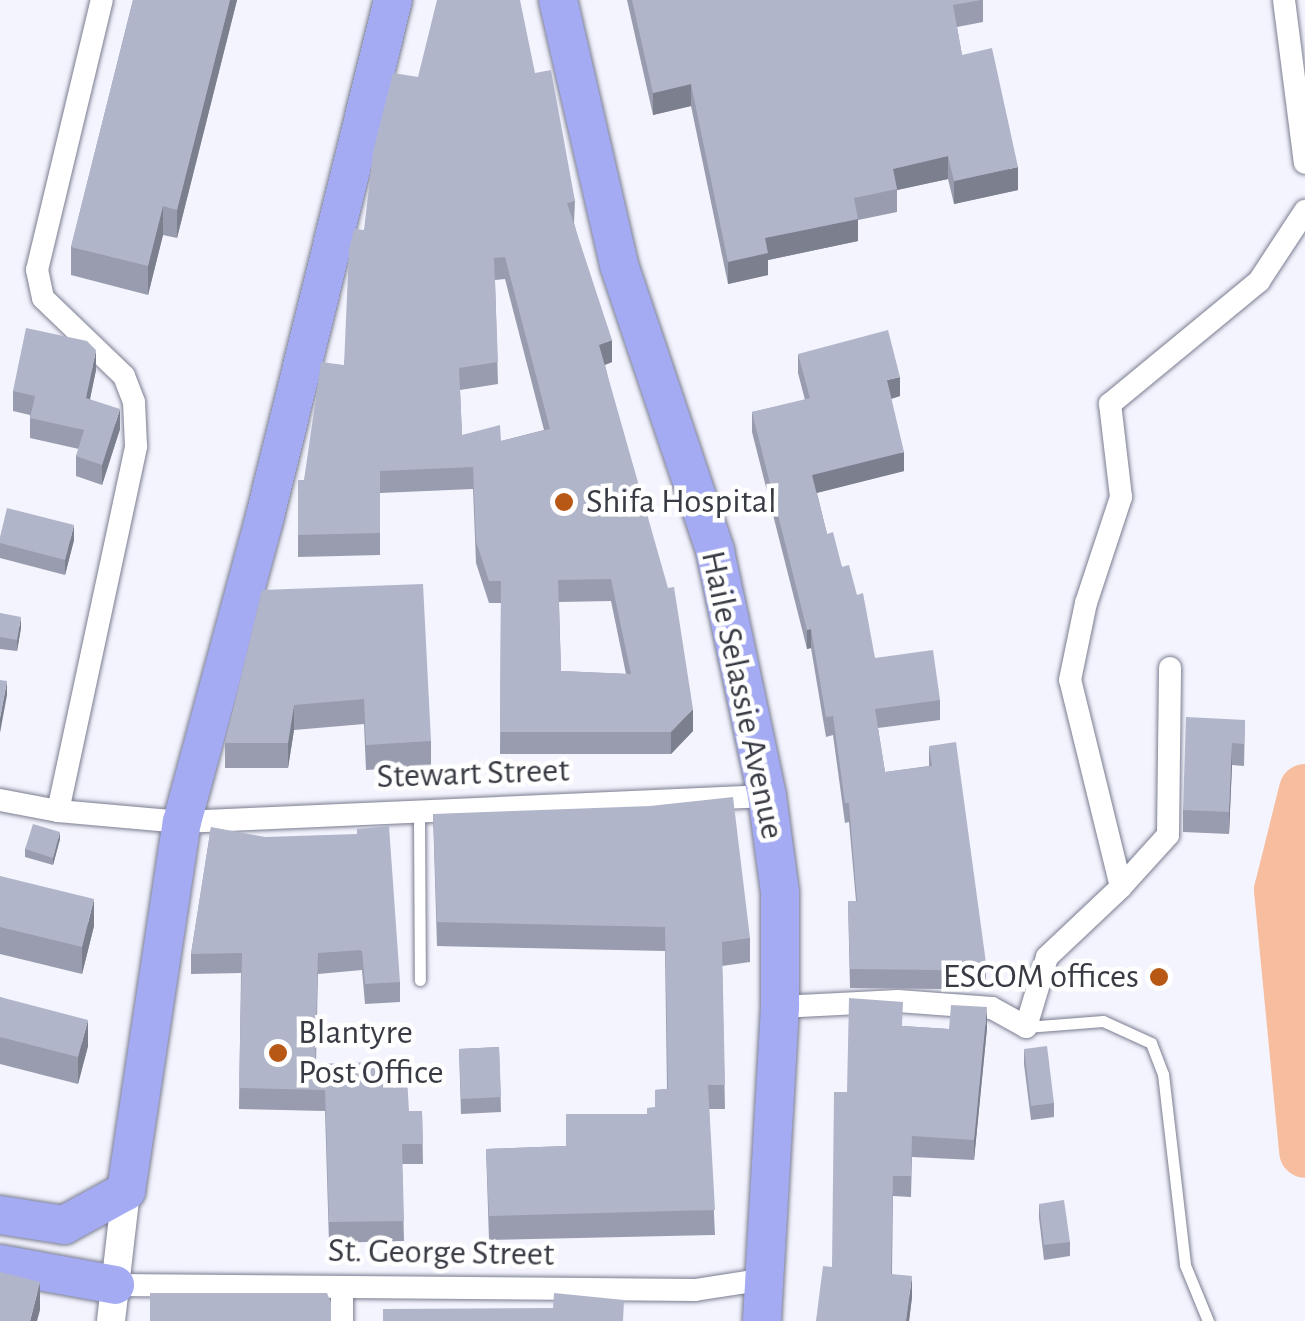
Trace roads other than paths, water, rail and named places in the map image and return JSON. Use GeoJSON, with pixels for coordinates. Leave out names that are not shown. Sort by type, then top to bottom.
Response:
{"type":"FeatureCollection","features":[{"type":"Feature","properties":{"kind":"highway"},"geometry":{"type":"LineString","coordinates":[[0,1215],[64,1226],[126,1190],[182,822],[266,516],[392,0]]}},
{"type":"Feature","properties":{"kind":"highway","name":"Haile Selassie Avenue"},"geometry":{"type":"LineString","coordinates":[[560,15],[619,264],[715,551],[767,796],[780,892],[780,1007],[762,1321]]}},
{"type":"Feature","properties":{"kind":"highway"},"geometry":{"type":"LineString","coordinates":[[0,1264],[113,1303]]}},
{"type":"Feature","properties":{"kind":"street"},"geometry":{"type":"LineString","coordinates":[[58,811],[136,446],[134,402],[124,376],[43,298],[37,270],[102,0]]}},
{"type":"Feature","properties":{"kind":"street"},"geometry":{"type":"LineString","coordinates":[[1284,0],[1305,163]]}},
{"type":"Feature","properties":{"kind":"street"},"geometry":{"type":"LineString","coordinates":[[1121,888],[1070,680],[1086,602],[1121,497],[1110,404],[1259,280],[1305,211]]}},
{"type":"Feature","properties":{"kind":"street"},"geometry":{"type":"LineString","coordinates":[[780,1007],[898,1002],[992,1008],[1026,1026],[1048,957],[1121,888],[1168,835],[1170,668]]}},
{"type":"Feature","properties":{"kind":"street","name":"Stewart Street"},"geometry":{"type":"LineString","coordinates":[[0,800],[58,811],[182,822],[767,796]]}},
{"type":"Feature","properties":{"kind":"street"},"geometry":{"type":"LineString","coordinates":[[113,1303],[126,1190]]}},
{"type":"Feature","properties":{"kind":"street","name":"St. George Street"},"geometry":{"type":"LineString","coordinates":[[113,1303],[342,1287],[695,1290],[765,1279]]}},
{"type":"Feature","properties":{"kind":"street"},"geometry":{"type":"LineString","coordinates":[[342,1287],[342,1321]]}},
{"type":"Feature","properties":{"kind":"lane"},"geometry":{"type":"LineString","coordinates":[[419,810],[420,980]]}},
{"type":"Feature","properties":{"kind":"lane"},"geometry":{"type":"LineString","coordinates":[[1026,1026],[1103,1020],[1151,1043],[1164,1074],[1185,1265],[1208,1321]]}},
{"type":"Feature","properties":{"kind":"waterway"},"geometry":{"type":"LineString","coordinates":[[1305,790],[1280,890],[1305,1152]]}},
{"type":"Feature","properties":{"kind":"place","name":"Shifa Hospital"},"geometry":{"type":"Point","coordinates":[564,502]}},
{"type":"Feature","properties":{"kind":"place","name":"ESCOM offices"},"geometry":{"type":"Point","coordinates":[1159,977]}},
{"type":"Feature","properties":{"kind":"place","name":"Blantyre Post Office"},"geometry":{"type":"Point","coordinates":[278,1053]}}]}
